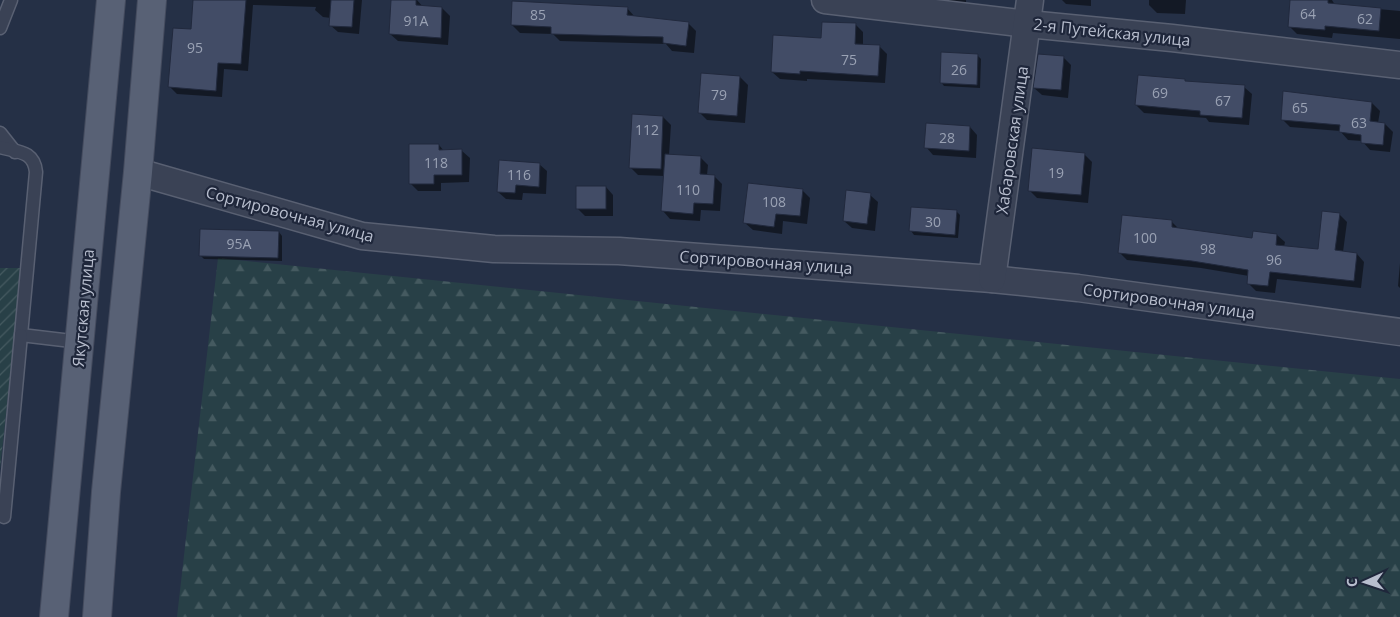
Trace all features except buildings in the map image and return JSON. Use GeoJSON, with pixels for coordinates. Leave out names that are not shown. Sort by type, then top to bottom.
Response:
{"type":"FeatureCollection","features":[{"type":"Feature","properties":{"kind":"main road","name":"Якутская улица"},"geometry":{"type":"LineString","coordinates":[[54,617],[111,0]]}},
{"type":"Feature","properties":{"kind":"main road"},"geometry":{"type":"LineString","coordinates":[[97,617],[106,492],[138,172],[152,0]]}},
{"type":"Feature","properties":{"kind":"street","name":"2-я Путейская улица"},"geometry":{"type":"LineString","coordinates":[[825,0],[1029,12],[1172,38],[1400,65]]}},
{"type":"Feature","properties":{"kind":"street","name":"Хабаровская улица"},"geometry":{"type":"LineString","coordinates":[[992,279],[1029,12]]}},
{"type":"Feature","properties":{"kind":"street","name":"Сортировочная улица"},"geometry":{"type":"LineString","coordinates":[[138,172],[362,236],[494,249],[619,250],[992,279],[1078,288],[1400,332]]}},
{"type":"Feature","properties":{"kind":"lane"},"geometry":{"type":"LineString","coordinates":[[0,28],[11,0]]}},
{"type":"Feature","properties":{"kind":"lane"},"geometry":{"type":"LineString","coordinates":[[0,133],[15,152]]}},
{"type":"Feature","properties":{"kind":"lane"},"geometry":{"type":"LineString","coordinates":[[0,147],[31,157],[35,162],[36,172],[4,517]]}},
{"type":"Feature","properties":{"kind":"lane"},"geometry":{"type":"LineString","coordinates":[[21,335],[80,342]]}},
{"type":"Feature","properties":{"kind":"green space"},"geometry":{"type":"Polygon","coordinates":[[[218,258],[1400,379],[1400,617],[177,617],[218,258]]]}},
{"type":"Feature","properties":{"kind":"green space"},"geometry":{"type":"Polygon","coordinates":[[[0,268],[22,268],[0,469],[0,268]]]}}]}
